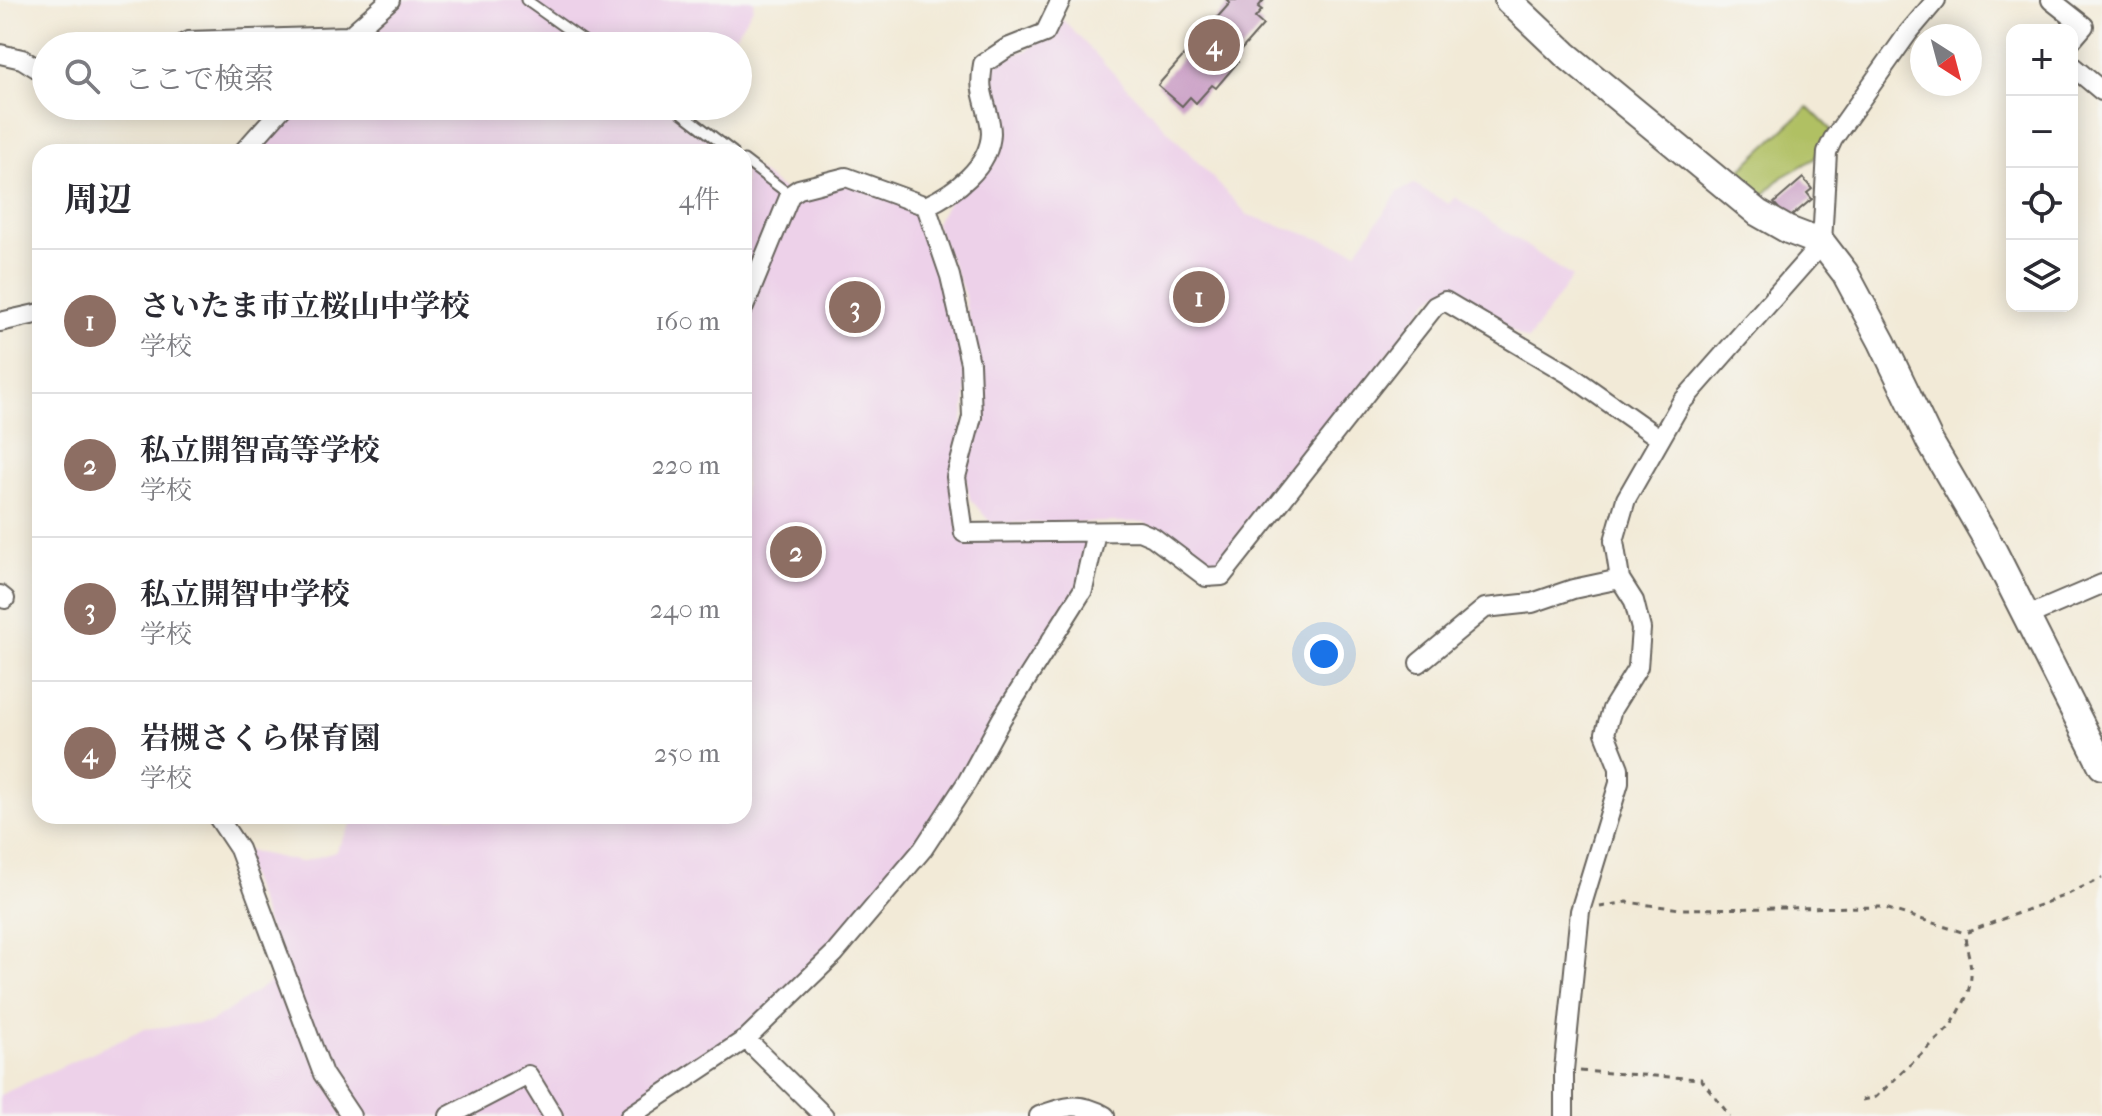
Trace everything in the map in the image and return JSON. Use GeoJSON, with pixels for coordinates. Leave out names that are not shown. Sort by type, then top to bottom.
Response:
{"type":"FeatureCollection","features":[{"type":"Feature","properties":{"kind":"street"},"geometry":{"type":"LineString","coordinates":[[353,32],[390,0]]}},
{"type":"Feature","properties":{"kind":"street"},"geometry":{"type":"LineString","coordinates":[[752,288],[790,195],[799,189],[846,177],[926,206],[948,196],[986,158],[991,134],[981,87],[983,64],[1007,48],[1045,33],[1061,0]]}},
{"type":"Feature","properties":{"kind":"street"},"geometry":{"type":"LineString","coordinates":[[1508,0],[1565,54],[1758,213],[1788,230],[1822,243],[1845,273],[1882,342],[1930,442],[1994,552],[2102,766]]}},
{"type":"Feature","properties":{"kind":"street"},"geometry":{"type":"LineString","coordinates":[[1564,1116],[1564,1070],[1580,911],[1619,783],[1619,768],[1605,733],[1612,709],[1638,667],[1641,629],[1634,601],[1620,579],[1614,541],[1626,499],[1681,403],[1822,243],[1827,152],[1833,139],[1908,33],[1936,0]]}},
{"type":"Feature","properties":{"kind":"street"},"geometry":{"type":"LineString","coordinates":[[2051,0],[2084,26],[2078,33]]}},
{"type":"Feature","properties":{"kind":"street"},"geometry":{"type":"LineString","coordinates":[[0,54],[22,59],[32,65]]}},
{"type":"Feature","properties":{"kind":"street"},"geometry":{"type":"LineString","coordinates":[[2078,71],[2102,91]]}},
{"type":"Feature","properties":{"kind":"street"},"geometry":{"type":"LineString","coordinates":[[250,144],[272,120]]}},
{"type":"Feature","properties":{"kind":"street"},"geometry":{"type":"LineString","coordinates":[[926,206],[950,276],[970,363],[972,417],[956,477],[964,533],[1139,531],[1153,537],[1206,577],[1222,576],[1435,306],[1445,301],[1567,373],[1659,438]]}},
{"type":"Feature","properties":{"kind":"street"},"geometry":{"type":"LineString","coordinates":[[0,322],[32,315]]}},
{"type":"Feature","properties":{"kind":"street"},"geometry":{"type":"LineString","coordinates":[[630,1116],[746,1039],[835,953],[923,849],[1083,590],[1096,532]]}},
{"type":"Feature","properties":{"kind":"street"},"geometry":{"type":"LineString","coordinates":[[1419,663],[1485,608],[1532,603],[1573,589],[1620,579]]}},
{"type":"Feature","properties":{"kind":"street"},"geometry":{"type":"LineString","coordinates":[[2025,617],[2102,584]]}},
{"type":"Feature","properties":{"kind":"street"},"geometry":{"type":"LineString","coordinates":[[222,824],[239,849],[323,1074],[351,1116]]}},
{"type":"Feature","properties":{"kind":"street"},"geometry":{"type":"LineString","coordinates":[[746,1039],[824,1116]]}},
{"type":"Feature","properties":{"kind":"street"},"geometry":{"type":"LineString","coordinates":[[449,1116],[528,1075],[553,1116]]}},
{"type":"Feature","properties":{"kind":"street"},"geometry":{"type":"LineString","coordinates":[[1039,1116],[1069,1104],[1092,1108],[1105,1116]]}},
{"type":"Feature","properties":{"kind":"lane"},"geometry":{"type":"LineString","coordinates":[[526,0],[571,32]]}},
{"type":"Feature","properties":{"kind":"lane"},"geometry":{"type":"LineString","coordinates":[[691,120],[723,144]]}},
{"type":"Feature","properties":{"kind":"lane"},"geometry":{"type":"LineString","coordinates":[[752,166],[790,195]]}},
{"type":"Feature","properties":{"kind":"path"},"geometry":{"type":"LineString","coordinates":[[1580,911],[1627,902],[1680,909],[1882,907],[1965,933],[2102,878]]}},
{"type":"Feature","properties":{"kind":"path"},"geometry":{"type":"LineString","coordinates":[[1862,1100],[1876,1097],[1950,1027],[1957,1016],[1967,996],[1972,974],[1965,933]]}},
{"type":"Feature","properties":{"kind":"path"},"geometry":{"type":"LineString","coordinates":[[1564,1070],[1701,1079],[1730,1116]]}},
{"type":"Feature","properties":{"kind":"shaded area"},"geometry":{"type":"Polygon","coordinates":[[[390,0],[754,0],[753,8],[737,32],[354,32],[390,0]]]}},
{"type":"Feature","properties":{"kind":"shaded area"},"geometry":{"type":"Polygon","coordinates":[[[1063,20],[1248,215],[1357,251],[1398,192],[1414,184],[1449,204],[1455,197],[1572,277],[1528,340],[1443,289],[1428,301],[1221,573],[1209,574],[1144,522],[991,523],[970,499],[965,476],[974,358],[964,293],[935,224],[950,199],[995,152],[985,74],[1004,57],[1028,50],[1063,20]]]}},
{"type":"Feature","properties":{"kind":"shaded area"},"geometry":{"type":"Polygon","coordinates":[[[272,120],[693,120],[723,144],[250,144],[272,120]]]}},
{"type":"Feature","properties":{"kind":"shaded area"},"geometry":{"type":"Polygon","coordinates":[[[752,166],[790,195],[846,177],[926,206],[970,363],[956,477],[964,533],[1096,532],[1083,590],[923,849],[746,1039],[630,1116],[0,1116],[0,1095],[143,1029],[211,1022],[285,972],[239,849],[301,862],[335,852],[351,825],[752,824],[752,166]]]}},
{"type":"Feature","properties":{"kind":"green space"},"geometry":{"type":"Polygon","coordinates":[[[1808,107],[1831,130],[1814,159],[1782,177],[1756,202],[1728,181],[1808,107]]]}},
{"type":"Feature","properties":{"kind":"building"},"geometry":{"type":"Polygon","coordinates":[[[1227,0],[1264,0],[1258,7],[1262,10],[1255,18],[1263,25],[1234,58],[1238,62],[1216,88],[1212,85],[1196,103],[1190,97],[1182,106],[1158,85],[1230,3],[1227,0]]]}},
{"type":"Feature","properties":{"kind":"building"},"geometry":{"type":"Polygon","coordinates":[[[1803,178],[1812,189],[1807,193],[1812,199],[1788,219],[1774,203],[1803,178]]]}},
{"type":"Feature","properties":{"kind":"place","name":"岩槻さくら保育園"},"geometry":{"type":"Point","coordinates":[1214,45]}},
{"type":"Feature","properties":{"kind":"place","name":"さいたま市立桜山中学校"},"geometry":{"type":"Point","coordinates":[1199,297]}},
{"type":"Feature","properties":{"kind":"place","name":"私立開智中学校"},"geometry":{"type":"Point","coordinates":[855,307]}},
{"type":"Feature","properties":{"kind":"place","name":"私立開智高等学校"},"geometry":{"type":"Point","coordinates":[796,552]}}]}
